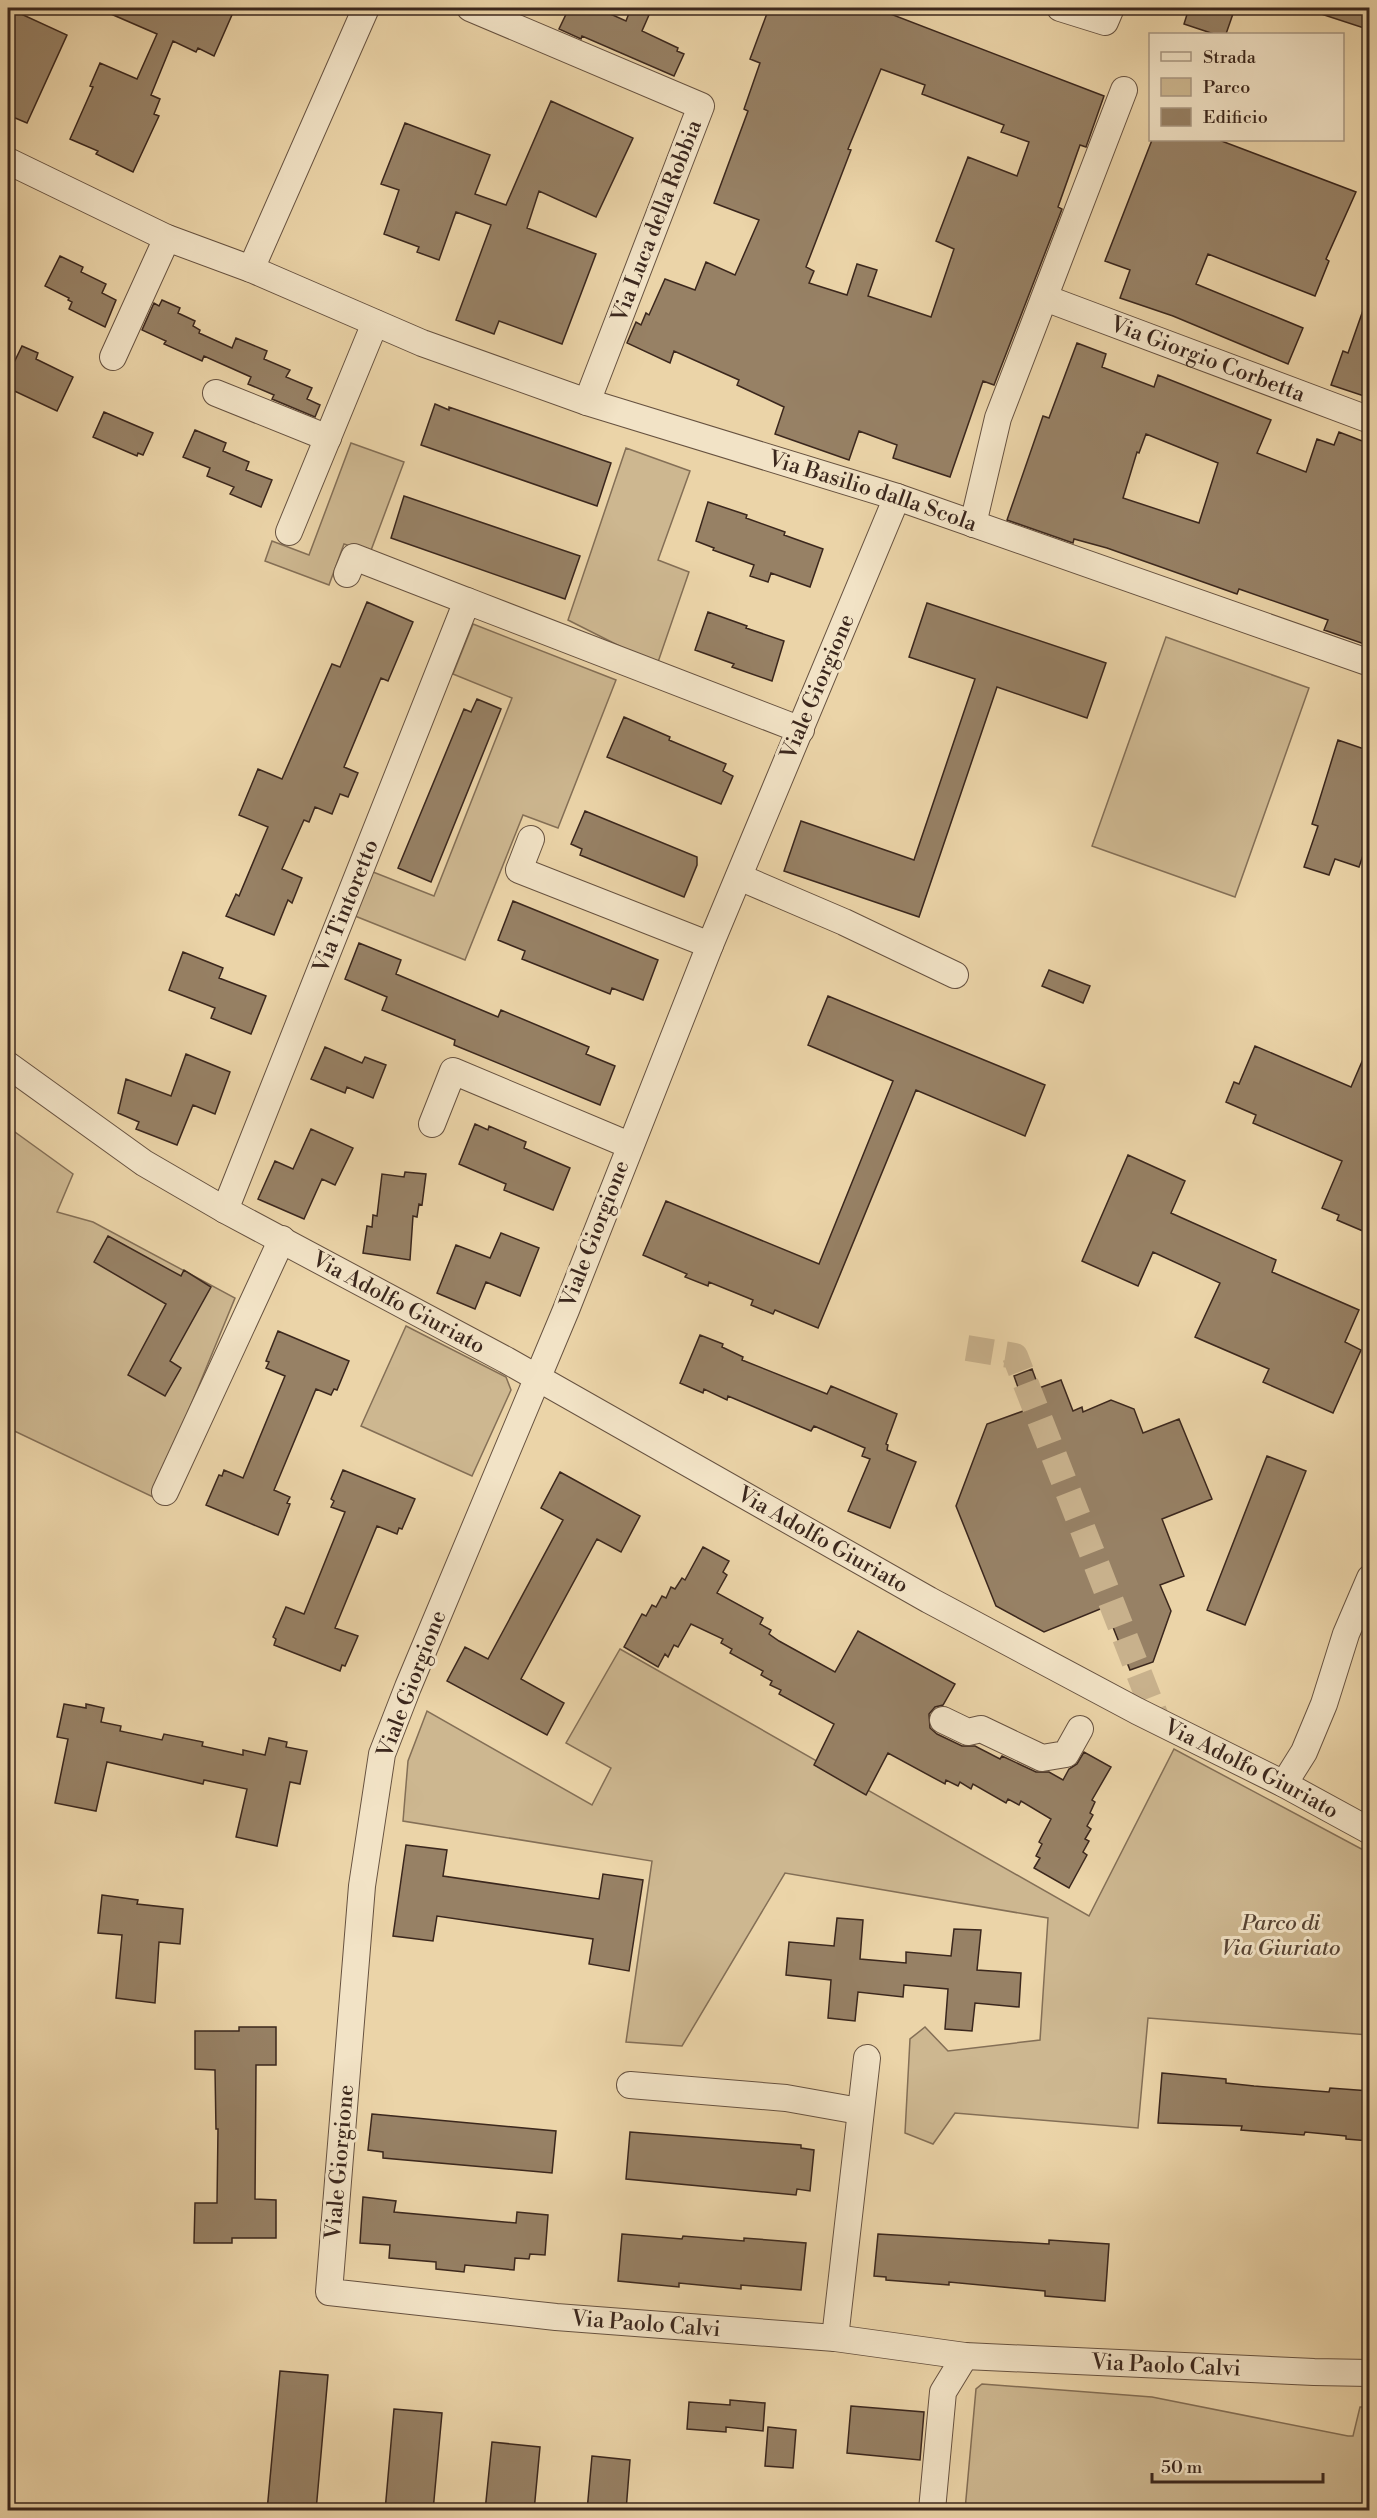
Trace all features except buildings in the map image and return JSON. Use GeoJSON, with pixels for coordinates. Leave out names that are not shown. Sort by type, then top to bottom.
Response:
{"type":"FeatureCollection","features":[{"type":"Feature","properties":{"kind":"street"},"geometry":{"type":"LineString","coordinates":[[251,269],[366,8]]}},
{"type":"Feature","properties":{"kind":"street","name":"Via Luca della Robbia"},"geometry":{"type":"LineString","coordinates":[[470,8],[701,106],[587,402]]}},
{"type":"Feature","properties":{"kind":"street"},"geometry":{"type":"LineString","coordinates":[[1060,8],[1108,15]]}},
{"type":"Feature","properties":{"kind":"street"},"geometry":{"type":"LineString","coordinates":[[973,524],[998,418],[1045,298],[1082,194],[1124,90]]}},
{"type":"Feature","properties":{"kind":"street","name":"Via Basilio dalla Scola"},"geometry":{"type":"LineString","coordinates":[[8,161],[167,238],[251,269],[422,342],[587,402],[897,498],[1370,663]]}},
{"type":"Feature","properties":{"kind":"street"},"geometry":{"type":"LineString","coordinates":[[113,357],[167,238]]}},
{"type":"Feature","properties":{"kind":"street","name":"Via Giorgio Corbetta"},"geometry":{"type":"LineString","coordinates":[[1045,298],[1370,420]]}},
{"type":"Feature","properties":{"kind":"street"},"geometry":{"type":"LineString","coordinates":[[290,532],[375,323]]}},
{"type":"Feature","properties":{"kind":"street"},"geometry":{"type":"LineString","coordinates":[[216,393],[328,438]]}},
{"type":"Feature","properties":{"kind":"street","name":"Viale Giorgione"},"geometry":{"type":"LineString","coordinates":[[329,2292],[362,1886],[382,1754],[536,1377],[566,1310],[629,1145],[710,945],[897,498]]}},
{"type":"Feature","properties":{"kind":"street"},"geometry":{"type":"LineString","coordinates":[[346,574],[354,558],[801,730]]}},
{"type":"Feature","properties":{"kind":"street","name":"Via Tintoretto"},"geometry":{"type":"LineString","coordinates":[[225,1210],[467,601]]}},
{"type":"Feature","properties":{"kind":"street"},"geometry":{"type":"LineString","coordinates":[[531,839],[519,870],[710,945]]}},
{"type":"Feature","properties":{"kind":"street"},"geometry":{"type":"LineString","coordinates":[[739,877],[844,922],[955,975]]}},
{"type":"Feature","properties":{"kind":"street","name":"Via Adolfo Giuriato"},"geometry":{"type":"LineString","coordinates":[[8,1065],[144,1163],[225,1210],[536,1377],[930,1600],[1158,1722],[1284,1784],[1370,1831]]}},
{"type":"Feature","properties":{"kind":"street","name":"Viale Giorgione"},"geometry":{"type":"LineString","coordinates":[[432,1124],[453,1071],[629,1145]]}},
{"type":"Feature","properties":{"kind":"street"},"geometry":{"type":"LineString","coordinates":[[165,1491],[282,1239]]}},
{"type":"Feature","properties":{"kind":"street"},"geometry":{"type":"LineString","coordinates":[[1284,1784],[1304,1752],[1324,1704],[1346,1634],[1370,1578]]}},
{"type":"Feature","properties":{"kind":"street"},"geometry":{"type":"LineString","coordinates":[[943,1720],[968,1732],[981,1729],[1042,1758],[1066,1754],[1080,1729]]}},
{"type":"Feature","properties":{"kind":"street"},"geometry":{"type":"LineString","coordinates":[[835,2338],[859,2112],[867,2058]]}},
{"type":"Feature","properties":{"kind":"street"},"geometry":{"type":"LineString","coordinates":[[630,2085],[786,2098],[859,2112]]}},
{"type":"Feature","properties":{"kind":"street","name":"Via Paolo Calvi"},"geometry":{"type":"LineString","coordinates":[[329,2292],[556,2317],[835,2338],[965,2356],[1370,2373]]}},
{"type":"Feature","properties":{"kind":"street"},"geometry":{"type":"LineString","coordinates":[[932,2511],[943,2392],[965,2356]]}},
{"type":"Feature","properties":{"kind":"green space"},"geometry":{"type":"Polygon","coordinates":[[[351,443],[404,462],[370,553],[344,544],[329,585],[265,561],[272,541],[309,555],[351,443]]]}},
{"type":"Feature","properties":{"kind":"green space"},"geometry":{"type":"Polygon","coordinates":[[[626,448],[690,471],[658,560],[689,572],[657,665],[568,620],[626,448]]]}},
{"type":"Feature","properties":{"kind":"green space"},"geometry":{"type":"Polygon","coordinates":[[[473,624],[616,680],[558,828],[523,815],[465,960],[350,914],[368,870],[434,896],[512,698],[453,674],[473,624]]]}},
{"type":"Feature","properties":{"kind":"green space"},"geometry":{"type":"Polygon","coordinates":[[[1166,637],[1309,688],[1235,897],[1092,846],[1166,637]]]}},
{"type":"Feature","properties":{"kind":"green space"},"geometry":{"type":"Polygon","coordinates":[[[8,1127],[73,1174],[57,1212],[93,1222],[235,1298],[153,1497],[8,1428],[8,1127]]]}},
{"type":"Feature","properties":{"kind":"green space"},"geometry":{"type":"Polygon","coordinates":[[[406,1326],[506,1377],[511,1390],[472,1476],[361,1426],[406,1326]]]}},
{"type":"Feature","properties":{"kind":"green space","name":"Parco di Via Giuriato"},"geometry":{"type":"Polygon","coordinates":[[[620,1649],[1089,1916],[1174,1749],[1369,1853],[1369,2035],[1148,2018],[1138,2128],[955,2113],[933,2144],[905,2133],[910,2039],[925,2027],[948,2051],[1040,2040],[1048,1918],[785,1873],[682,2046],[626,2042],[652,1861],[403,1821],[408,1761],[427,1711],[592,1805],[611,1768],[566,1743],[620,1649]]]}},
{"type":"Feature","properties":{"kind":"green space"},"geometry":{"type":"Polygon","coordinates":[[[982,2384],[1152,2397],[1348,2436],[1353,2436],[1360,2407],[1369,2407],[1369,2510],[965,2510],[976,2389],[982,2384]]]}},
{"type":"Feature","properties":{"kind":"tunnel"},"geometry":{"type":"LineString","coordinates":[[967,1348],[1015,1356],[1158,1722]]}}]}
